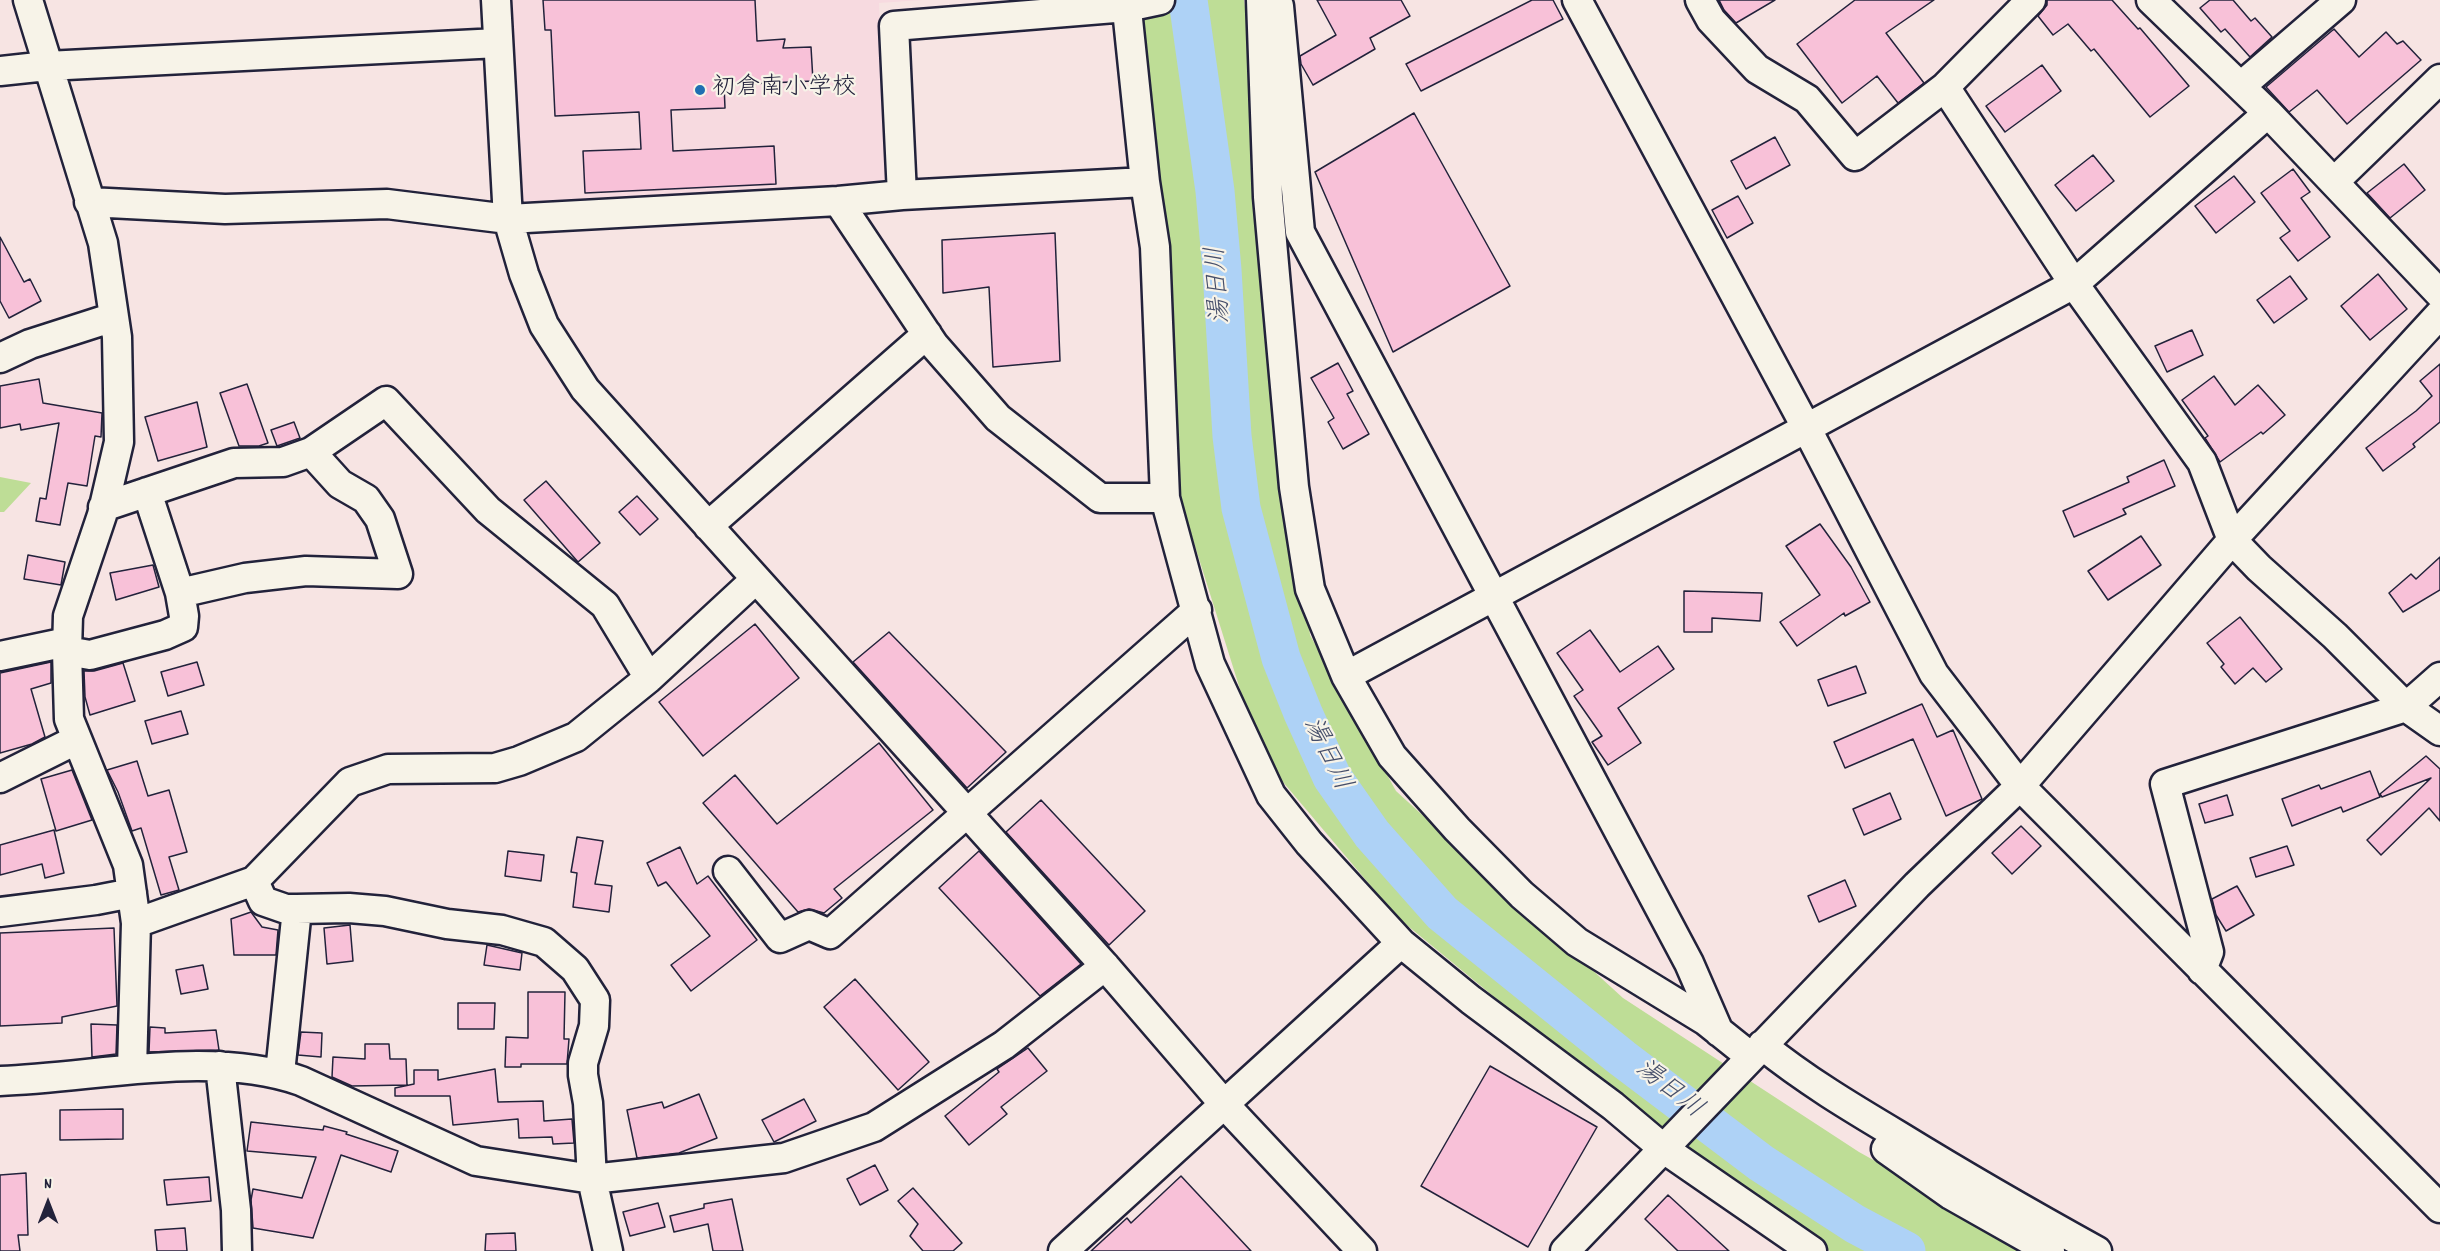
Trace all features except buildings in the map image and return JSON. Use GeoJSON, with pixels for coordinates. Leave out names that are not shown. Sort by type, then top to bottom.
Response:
{"type":"FeatureCollection","features":[{"type":"Feature","properties":{"kind":"street"},"geometry":{"type":"LineString","coordinates":[[28,0],[103,243],[117,337],[118,442],[103,507],[68,615],[67,647],[69,719],[128,865],[136,923],[132,1069]]}},
{"type":"Feature","properties":{"kind":"street"},"geometry":{"type":"LineString","coordinates":[[496,0],[508,219],[524,274],[544,325],[585,389],[1105,966],[1224,1104],[1362,1251]]}},
{"type":"Feature","properties":{"kind":"street"},"geometry":{"type":"LineString","coordinates":[[1261,0],[1269,197],[1294,487],[1310,589],[1346,676],[1392,756],[1457,829],[1522,895],[1577,942],[1706,1021],[1754,1054],[1796,1072],[1972,1180],[2097,1251]]}},
{"type":"Feature","properties":{"kind":"street"},"geometry":{"type":"LineString","coordinates":[[1274,0],[1280,7],[1300,232],[1689,963],[1720,1032]]}},
{"type":"Feature","properties":{"kind":"street"},"geometry":{"type":"LineString","coordinates":[[1577,0],[1807,429],[1934,674],[2020,786],[2440,1208]]}},
{"type":"Feature","properties":{"kind":"street"},"geometry":{"type":"LineString","coordinates":[[1700,0],[1711,20],[1757,69],[1807,99],[1856,156],[1945,87],[2031,0]]}},
{"type":"Feature","properties":{"kind":"street"},"geometry":{"type":"LineString","coordinates":[[2151,0],[2268,113],[2440,294]]}},
{"type":"Feature","properties":{"kind":"street"},"geometry":{"type":"LineString","coordinates":[[2241,86],[2341,0]]}},
{"type":"Feature","properties":{"kind":"street"},"geometry":{"type":"LineString","coordinates":[[902,195],[894,26],[1137,3],[1145,182],[1155,247],[1165,498],[1197,610],[1209,664],[1271,795],[1309,843],[1401,944],[1471,1000],[1613,1106],[1665,1149],[1812,1251]]}},
{"type":"Feature","properties":{"kind":"street"},"geometry":{"type":"LineString","coordinates":[[0,71],[47,66],[498,43]]}},
{"type":"Feature","properties":{"kind":"street"},"geometry":{"type":"LineString","coordinates":[[2334,182],[2440,80]]}},
{"type":"Feature","properties":{"kind":"street"},"geometry":{"type":"LineString","coordinates":[[1945,87],[2074,284],[2202,462],[2232,540],[2259,568],[2336,636],[2406,707],[2440,730]]}},
{"type":"Feature","properties":{"kind":"street"},"geometry":{"type":"LineString","coordinates":[[1346,676],[2074,284],[2268,113]]}},
{"type":"Feature","properties":{"kind":"street"},"geometry":{"type":"LineString","coordinates":[[89,202],[225,209],[387,204],[508,219],[1145,182]]}},
{"type":"Feature","properties":{"kind":"street"},"geometry":{"type":"LineString","coordinates":[[838,201],[927,334],[998,418],[1100,498],[1165,498]]}},
{"type":"Feature","properties":{"kind":"street"},"geometry":{"type":"LineString","coordinates":[[1565,1251],[1917,885],[2020,786],[2232,540],[2440,314]]}},
{"type":"Feature","properties":{"kind":"street"},"geometry":{"type":"LineString","coordinates":[[0,358],[30,344],[114,317]]}},
{"type":"Feature","properties":{"kind":"street"},"geometry":{"type":"LineString","coordinates":[[708,526],[927,334]]}},
{"type":"Feature","properties":{"kind":"street"},"geometry":{"type":"LineString","coordinates":[[103,507],[234,463],[283,462],[311,452],[386,401],[488,510],[605,605],[650,678]]}},
{"type":"Feature","properties":{"kind":"street"},"geometry":{"type":"LineString","coordinates":[[180,592],[245,578],[306,571],[398,574],[380,519],[366,500],[340,484],[311,452]]}},
{"type":"Feature","properties":{"kind":"street"},"geometry":{"type":"LineString","coordinates":[[0,656],[67,647],[90,655],[183,627],[184,616],[180,592],[147,492]]}},
{"type":"Feature","properties":{"kind":"street"},"geometry":{"type":"LineString","coordinates":[[136,923],[254,881],[350,782],[388,769],[495,768],[519,761],[576,736],[650,678],[756,579]]}},
{"type":"Feature","properties":{"kind":"street"},"geometry":{"type":"LineString","coordinates":[[728,871],[780,938],[810,926],[830,934],[1197,610]]}},
{"type":"Feature","properties":{"kind":"street"},"geometry":{"type":"LineString","coordinates":[[2202,970],[2209,952],[2165,784],[2406,707],[2440,677]]}},
{"type":"Feature","properties":{"kind":"street"},"geometry":{"type":"LineString","coordinates":[[0,778],[76,740]]}},
{"type":"Feature","properties":{"kind":"street"},"geometry":{"type":"LineString","coordinates":[[254,881],[263,901],[286,909],[349,908],[385,911],[447,924],[502,930],[544,942],[574,969],[595,1000],[594,1026],[582,1075],[588,1103],[592,1179],[608,1251]]}},
{"type":"Feature","properties":{"kind":"street"},"geometry":{"type":"LineString","coordinates":[[0,912],[132,893]]}},
{"type":"Feature","properties":{"kind":"street"},"geometry":{"type":"LineString","coordinates":[[280,1074],[297,909]]}},
{"type":"Feature","properties":{"kind":"street"},"geometry":{"type":"LineString","coordinates":[[1063,1251],[1401,944]]}},
{"type":"Feature","properties":{"kind":"street"},"geometry":{"type":"LineString","coordinates":[[0,1081],[46,1079],[132,1069],[220,1066],[280,1074],[301,1081],[476,1161],[592,1179],[784,1158],[874,1127],[1004,1045],[1105,966]]}},
{"type":"Feature","properties":{"kind":"street"},"geometry":{"type":"LineString","coordinates":[[220,1066],[236,1210],[237,1251]]}},
{"type":"Feature","properties":{"kind":"street"},"geometry":{"type":"LineString","coordinates":[[1847,1105],[1876,1143],[1952,1195],[2050,1251]]}},
{"type":"Feature","properties":{"kind":"shaded area","name":"初倉南小学校"},"geometry":{"type":"Polygon","coordinates":[[[512,0],[922,0],[879,3],[886,177],[880,186],[522,205],[512,0]]]}},
{"type":"Feature","properties":{"kind":"green space"},"geometry":{"type":"Polygon","coordinates":[[[1135,0],[1244,0],[1268,173],[1310,635],[1396,791],[1623,998],[1859,1152],[2037,1251],[1830,1251],[1645,1121],[1397,917],[1261,756],[1178,492],[1135,0]]]}},
{"type":"Feature","properties":{"kind":"green space"},"geometry":{"type":"Polygon","coordinates":[[[0,477],[31,483],[4,512],[0,512],[0,477]]]}},
{"type":"Feature","properties":{"kind":"waterway","name":"湯日川"},"geometry":{"type":"LineString","coordinates":[[1188,0],[1215,191],[1232,436],[1241,508],[1281,658],[1332,777],[1372,834],[1442,913],[1622,1058],[1761,1163],[1855,1224],[1906,1251]]}},
{"type":"Feature","properties":{"kind":"place","name":"初倉南小学校"},"geometry":{"type":"Point","coordinates":[700,90]}}]}
